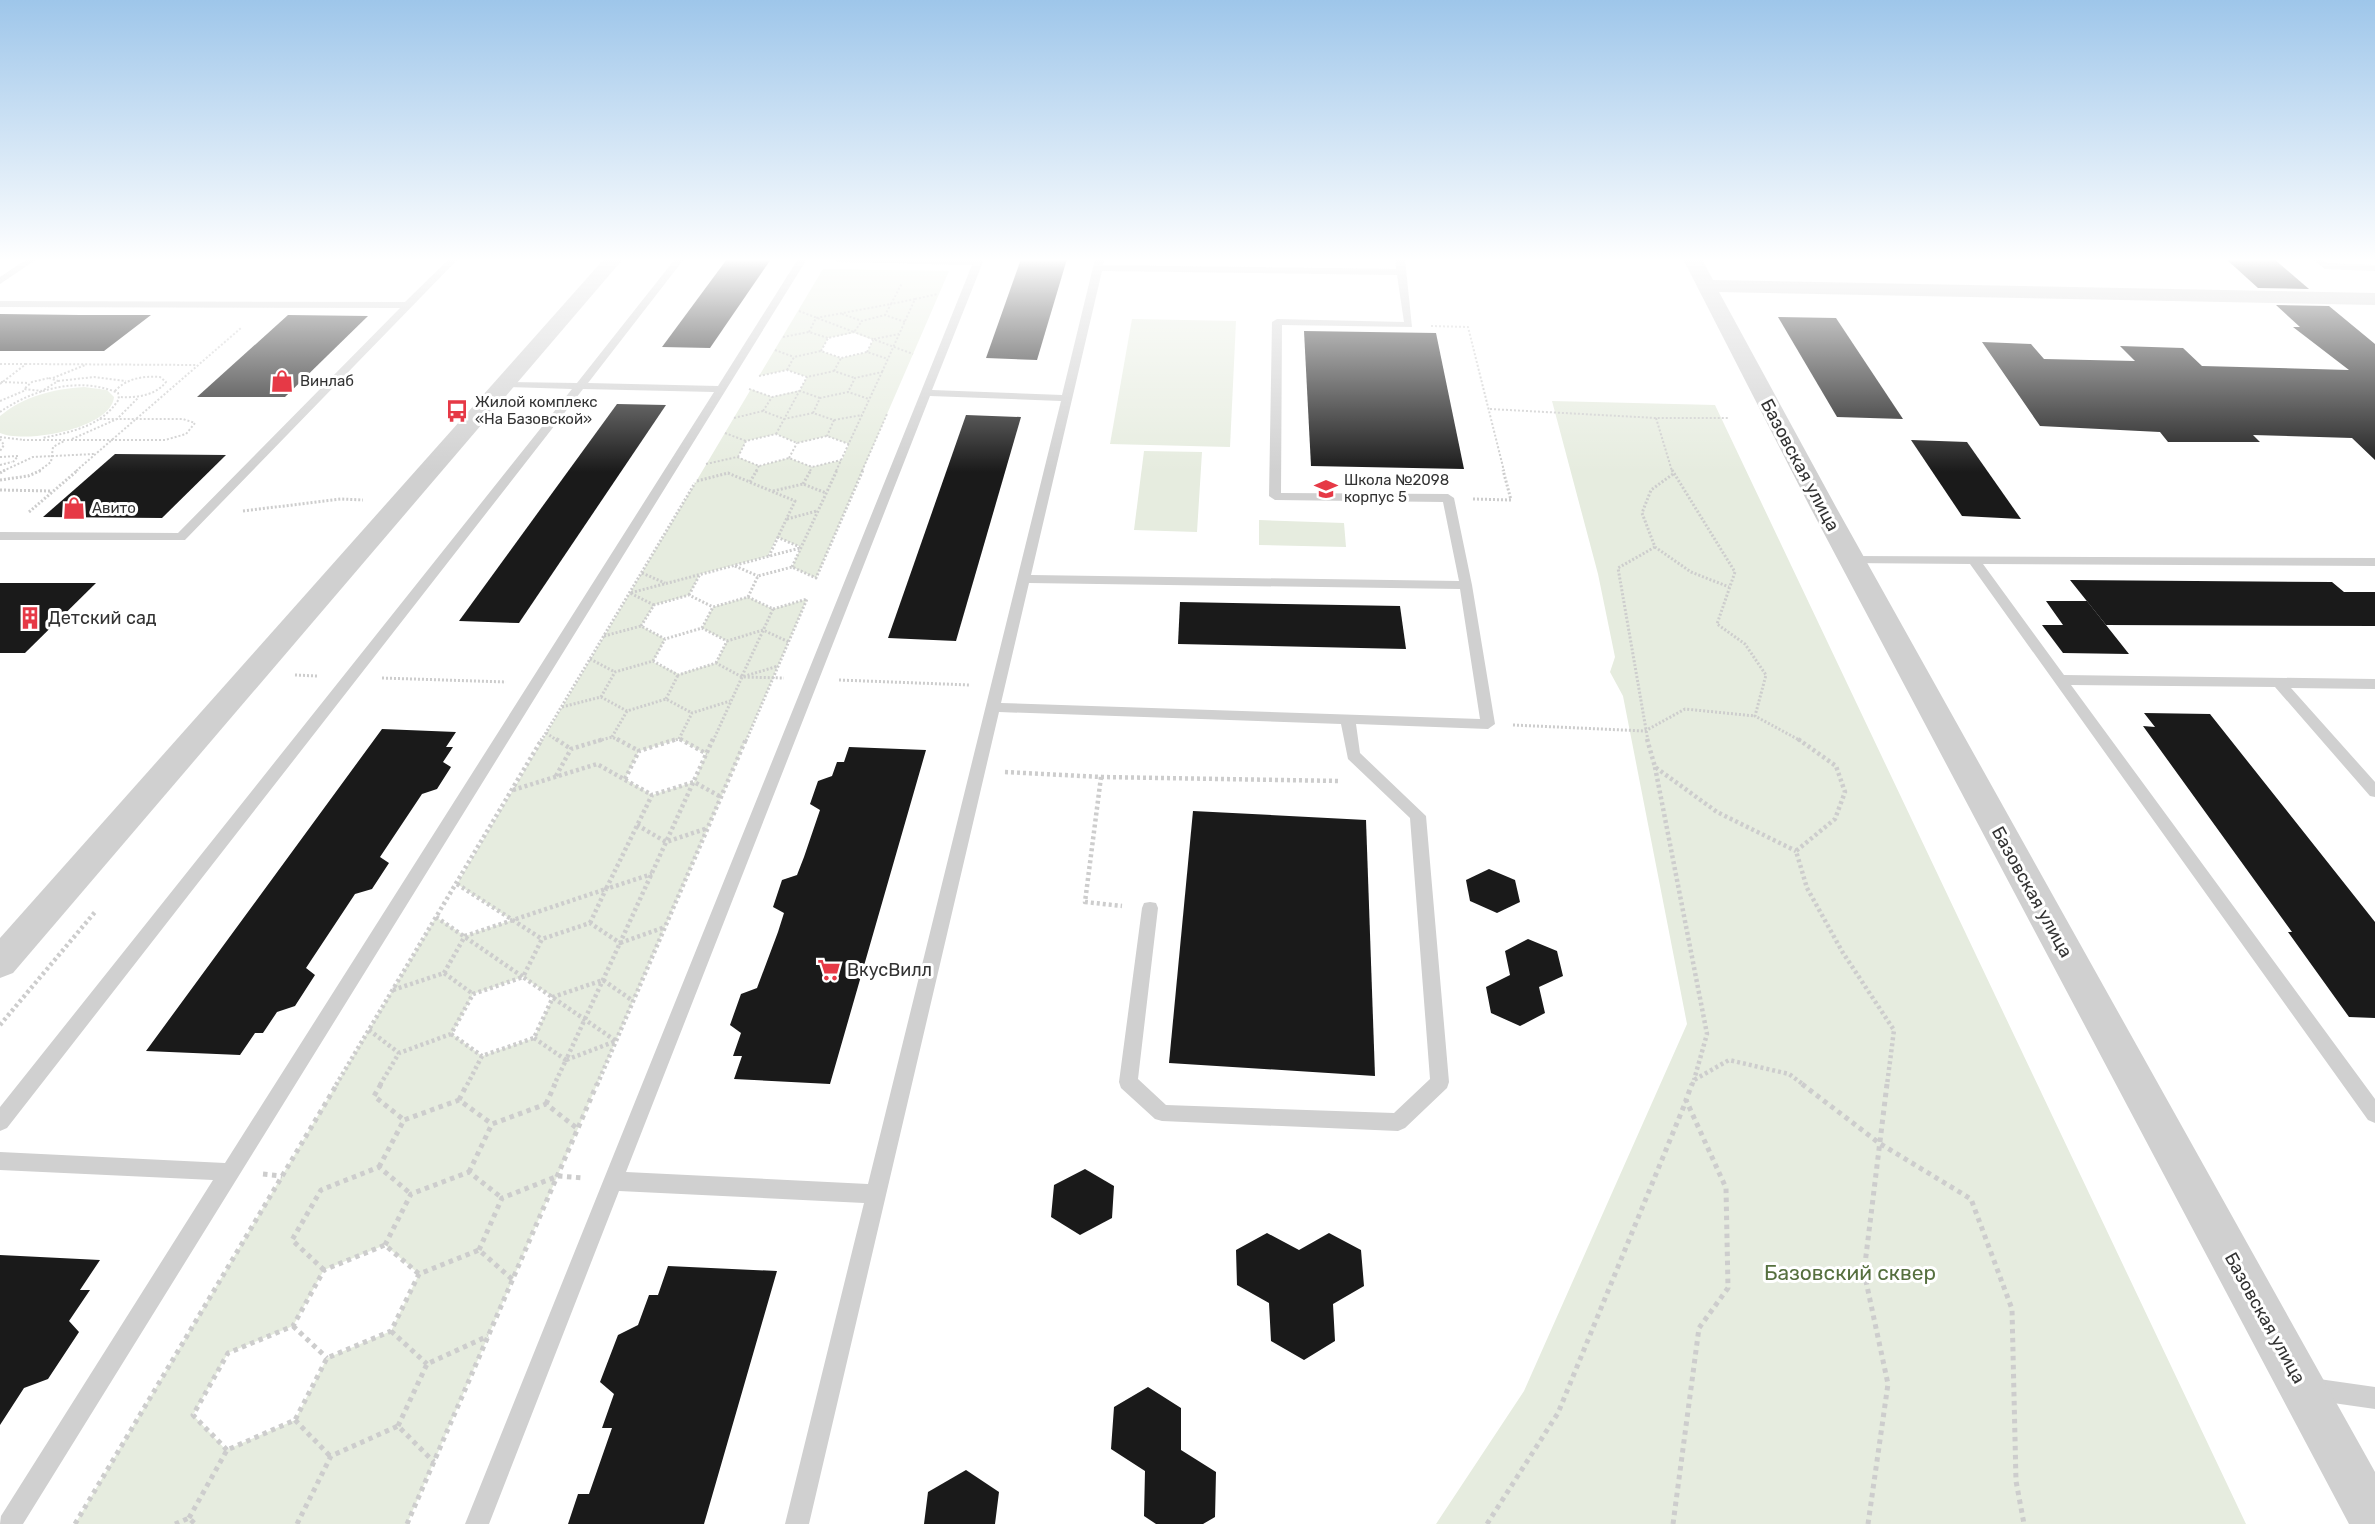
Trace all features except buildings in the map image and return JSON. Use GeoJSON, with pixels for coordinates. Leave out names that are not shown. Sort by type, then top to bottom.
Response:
{"type":"FeatureCollection","features":[{"type":"Feature","properties":{"kind":"street"},"geometry":{"type":"LineString","coordinates":[[0,963],[552,330]]}},
{"type":"Feature","properties":{"kind":"street","name":"Базовская улица"},"geometry":{"type":"LineString","coordinates":[[1730,330],[1851,560],[2375,1522]]}},
{"type":"Feature","properties":{"kind":"lane"},"geometry":{"type":"LineString","coordinates":[[1,536],[181,537],[383,330]]}},
{"type":"Feature","properties":{"kind":"lane"},"geometry":{"type":"LineString","coordinates":[[0,1122],[625,330]]}},
{"type":"Feature","properties":{"kind":"lane"},"geometry":{"type":"LineString","coordinates":[[9,1524],[759,330]]}},
{"type":"Feature","properties":{"kind":"lane"},"geometry":{"type":"LineString","coordinates":[[477,1524],[951,330]]}},
{"type":"Feature","properties":{"kind":"lane"},"geometry":{"type":"LineString","coordinates":[[797,1524],[1083,330]]}},
{"type":"Feature","properties":{"kind":"lane"},"geometry":{"type":"LineString","coordinates":[[993,707],[1488,724],[1466,585],[1448,498],[1275,496],[1277,330]]}},
{"type":"Feature","properties":{"kind":"lane"},"geometry":{"type":"LineString","coordinates":[[505,384],[722,389]]}},
{"type":"Feature","properties":{"kind":"lane"},"geometry":{"type":"LineString","coordinates":[[926,393],[1067,398]]}},
{"type":"Feature","properties":{"kind":"lane"},"geometry":{"type":"LineString","coordinates":[[1851,560],[2375,562]]}},
{"type":"Feature","properties":{"kind":"lane"},"geometry":{"type":"LineString","coordinates":[[1973,560],[2375,1114]]}},
{"type":"Feature","properties":{"kind":"lane"},"geometry":{"type":"LineString","coordinates":[[1023,579],[1466,585]]}},
{"type":"Feature","properties":{"kind":"lane"},"geometry":{"type":"LineString","coordinates":[[2060,680],[2375,684]]}},
{"type":"Feature","properties":{"kind":"lane"},"geometry":{"type":"LineString","coordinates":[[2279,683],[2375,792]]}},
{"type":"Feature","properties":{"kind":"lane"},"geometry":{"type":"LineString","coordinates":[[1150,908],[1128,1082],[1162,1113],[1398,1122],[1440,1082],[1418,816],[1353,755],[1348,719]]}},
{"type":"Feature","properties":{"kind":"lane"},"geometry":{"type":"LineString","coordinates":[[0,1161],[230,1172]]}},
{"type":"Feature","properties":{"kind":"lane"},"geometry":{"type":"LineString","coordinates":[[613,1181],[876,1194]]}},
{"type":"Feature","properties":{"kind":"lane"},"geometry":{"type":"LineString","coordinates":[[2303,1388],[2375,1398]]}},
{"type":"Feature","properties":{"kind":"path"},"geometry":{"type":"LineString","coordinates":[[1,536],[239,330]]}},
{"type":"Feature","properties":{"kind":"path"},"geometry":{"type":"LineString","coordinates":[[847,330],[913,354],[917,344]]}},
{"type":"Feature","properties":{"kind":"path"},"geometry":{"type":"LineString","coordinates":[[782,337],[808,332],[828,338],[854,333],[856,330]]}},
{"type":"Feature","properties":{"kind":"path"},"geometry":{"type":"LineString","coordinates":[[792,567],[901,330]]}},
{"type":"Feature","properties":{"kind":"path"},"geometry":{"type":"LineString","coordinates":[[1448,498],[1511,501],[1469,330]]}},
{"type":"Feature","properties":{"kind":"path"},"geometry":{"type":"LineString","coordinates":[[873,339],[899,334]]}},
{"type":"Feature","properties":{"kind":"path"},"geometry":{"type":"LineString","coordinates":[[821,351],[828,338]]}},
{"type":"Feature","properties":{"kind":"path"},"geometry":{"type":"LineString","coordinates":[[867,352],[873,339]]}},
{"type":"Feature","properties":{"kind":"path"},"geometry":{"type":"LineString","coordinates":[[775,350],[794,357],[821,351],[841,358],[867,352],[888,359]]}},
{"type":"Feature","properties":{"kind":"path"},"geometry":{"type":"LineString","coordinates":[[787,369],[794,357]]}},
{"type":"Feature","properties":{"kind":"path"},"geometry":{"type":"LineString","coordinates":[[834,371],[841,358]]}},
{"type":"Feature","properties":{"kind":"path"},"geometry":{"type":"LineString","coordinates":[[0,364],[198,365]]}},
{"type":"Feature","properties":{"kind":"path"},"geometry":{"type":"LineString","coordinates":[[1,383],[26,364]]}},
{"type":"Feature","properties":{"kind":"path"},"geometry":{"type":"LineString","coordinates":[[1,383],[32,382],[53,378],[86,365]]}},
{"type":"Feature","properties":{"kind":"path"},"geometry":{"type":"LineString","coordinates":[[759,376],[787,369],[807,377],[834,371],[855,378],[882,372]]}},
{"type":"Feature","properties":{"kind":"path"},"geometry":{"type":"LineString","coordinates":[[115,391],[127,382],[152,376],[165,379],[164,386],[158,390],[138,397],[118,396]]}},
{"type":"Feature","properties":{"kind":"path"},"geometry":{"type":"LineString","coordinates":[[1,400],[26,390],[42,391],[58,381],[94,377],[127,382]]}},
{"type":"Feature","properties":{"kind":"path"},"geometry":{"type":"LineString","coordinates":[[776,434],[807,377]]}},
{"type":"Feature","properties":{"kind":"path"},"geometry":{"type":"LineString","coordinates":[[53,378],[58,381]]}},
{"type":"Feature","properties":{"kind":"path"},"geometry":{"type":"LineString","coordinates":[[848,392],[855,378]]}},
{"type":"Feature","properties":{"kind":"path"},"geometry":{"type":"LineString","coordinates":[[26,390],[24,389],[26,385],[32,382]]}},
{"type":"Feature","properties":{"kind":"path"},"geometry":{"type":"LineString","coordinates":[[1,400],[23,399],[70,386],[101,386],[115,391],[118,396],[115,406],[99,419],[83,427],[59,435],[23,440]]}},
{"type":"Feature","properties":{"kind":"path"},"geometry":{"type":"LineString","coordinates":[[751,389],[771,397],[800,391],[820,398],[848,392],[869,399]]}},
{"type":"Feature","properties":{"kind":"path"},"geometry":{"type":"LineString","coordinates":[[0,480],[36,472],[49,464],[53,447],[117,419],[133,406],[138,397]]}},
{"type":"Feature","properties":{"kind":"path"},"geometry":{"type":"LineString","coordinates":[[763,411],[771,397]]}},
{"type":"Feature","properties":{"kind":"path"},"geometry":{"type":"LineString","coordinates":[[813,412],[820,398]]}},
{"type":"Feature","properties":{"kind":"path"},"geometry":{"type":"LineString","coordinates":[[0,412],[23,399]]}},
{"type":"Feature","properties":{"kind":"path"},"geometry":{"type":"LineString","coordinates":[[1490,409],[1656,418],[1728,418]]}},
{"type":"Feature","properties":{"kind":"path"},"geometry":{"type":"LineString","coordinates":[[734,418],[763,411],[784,419],[813,412],[834,420],[862,415]]}},
{"type":"Feature","properties":{"kind":"path"},"geometry":{"type":"LineString","coordinates":[[734,565],[758,576],[792,567],[816,578],[887,414]]}},
{"type":"Feature","properties":{"kind":"path"},"geometry":{"type":"LineString","coordinates":[[1656,418],[1673,474],[1735,572],[1718,624],[1745,644],[1766,675],[1755,716]]}},
{"type":"Feature","properties":{"kind":"path"},"geometry":{"type":"LineString","coordinates":[[0,438],[23,440],[170,439],[189,432],[195,423],[183,419],[99,419]]}},
{"type":"Feature","properties":{"kind":"path"},"geometry":{"type":"LineString","coordinates":[[827,436],[834,420]]}},
{"type":"Feature","properties":{"kind":"path"},"geometry":{"type":"LineString","coordinates":[[83,427],[91,432]]}},
{"type":"Feature","properties":{"kind":"path"},"geometry":{"type":"LineString","coordinates":[[725,433],[746,441],[776,434],[797,442],[827,436],[849,444]]}},
{"type":"Feature","properties":{"kind":"path"},"geometry":{"type":"LineString","coordinates":[[0,438],[4,445],[0,451]]}},
{"type":"Feature","properties":{"kind":"path"},"geometry":{"type":"LineString","coordinates":[[737,457],[746,441]]}},
{"type":"Feature","properties":{"kind":"path"},"geometry":{"type":"LineString","coordinates":[[789,458],[797,442]]}},
{"type":"Feature","properties":{"kind":"path"},"geometry":{"type":"LineString","coordinates":[[0,465],[53,454],[95,454]]}},
{"type":"Feature","properties":{"kind":"path"},"geometry":{"type":"LineString","coordinates":[[0,457],[18,456],[14,463],[0,473]]}},
{"type":"Feature","properties":{"kind":"path"},"geometry":{"type":"LineString","coordinates":[[706,464],[737,457],[759,466],[789,458],[812,467],[842,460]]}},
{"type":"Feature","properties":{"kind":"path"},"geometry":{"type":"LineString","coordinates":[[750,482],[759,466]]}},
{"type":"Feature","properties":{"kind":"path"},"geometry":{"type":"LineString","coordinates":[[803,484],[812,467]]}},
{"type":"Feature","properties":{"kind":"path"},"geometry":{"type":"LineString","coordinates":[[75,1524],[697,481],[728,473],[795,501],[768,556]]}},
{"type":"Feature","properties":{"kind":"path"},"geometry":{"type":"LineString","coordinates":[[1673,474],[1651,490],[1642,513],[1655,547],[1691,572],[1729,587]]}},
{"type":"Feature","properties":{"kind":"path"},"geometry":{"type":"LineString","coordinates":[[772,491],[803,484],[826,493]]}},
{"type":"Feature","properties":{"kind":"path"},"geometry":{"type":"LineString","coordinates":[[0,490],[52,491]]}},
{"type":"Feature","properties":{"kind":"path"},"geometry":{"type":"LineString","coordinates":[[206,511],[238,511],[341,499],[372,500]]}},
{"type":"Feature","properties":{"kind":"path"},"geometry":{"type":"LineString","coordinates":[[786,519],[818,511]]}},
{"type":"Feature","properties":{"kind":"path"},"geometry":{"type":"LineString","coordinates":[[777,537],[801,548]]}},
{"type":"Feature","properties":{"kind":"path"},"geometry":{"type":"LineString","coordinates":[[1487,1524],[1558,1413],[1694,1080],[1707,1034],[1655,767],[1645,731],[1618,568],[1655,547]]}},
{"type":"Feature","properties":{"kind":"path"},"geometry":{"type":"LineString","coordinates":[[630,593],[801,548]]}},
{"type":"Feature","properties":{"kind":"path"},"geometry":{"type":"LineString","coordinates":[[642,573],[665,584]]}},
{"type":"Feature","properties":{"kind":"path"},"geometry":{"type":"LineString","coordinates":[[689,595],[700,574]]}},
{"type":"Feature","properties":{"kind":"path"},"geometry":{"type":"LineString","coordinates":[[748,597],[758,576]]}},
{"type":"Feature","properties":{"kind":"path"},"geometry":{"type":"LineString","coordinates":[[630,593],[654,605]]}},
{"type":"Feature","properties":{"kind":"path"},"geometry":{"type":"LineString","coordinates":[[407,1524],[807,599],[773,609],[748,597],[713,607],[689,595],[654,605],[641,626],[604,637]]}},
{"type":"Feature","properties":{"kind":"path"},"geometry":{"type":"LineString","coordinates":[[702,628],[713,607]]}},
{"type":"Feature","properties":{"kind":"path"},"geometry":{"type":"LineString","coordinates":[[226,1450],[193,1415],[228,1353],[293,1326],[324,1270],[385,1245],[411,1194],[469,1172],[492,1124],[546,1104],[773,609]]}},
{"type":"Feature","properties":{"kind":"path"},"geometry":{"type":"LineString","coordinates":[[641,626],[666,639]]}},
{"type":"Feature","properties":{"kind":"path"},"geometry":{"type":"LineString","coordinates":[[590,659],[615,672],[653,661],[666,639],[702,628],[727,640],[763,630],[789,642]]}},
{"type":"Feature","properties":{"kind":"path"},"geometry":{"type":"LineString","coordinates":[[716,663],[727,640]]}},
{"type":"Feature","properties":{"kind":"path"},"geometry":{"type":"LineString","coordinates":[[653,661],[678,675]]}},
{"type":"Feature","properties":{"kind":"path"},"geometry":{"type":"LineString","coordinates":[[666,699],[678,675],[716,663],[742,677],[998,686]]}},
{"type":"Feature","properties":{"kind":"path"},"geometry":{"type":"LineString","coordinates":[[742,677],[778,666]]}},
{"type":"Feature","properties":{"kind":"path"},"geometry":{"type":"LineString","coordinates":[[601,697],[615,672]]}},
{"type":"Feature","properties":{"kind":"path"},"geometry":{"type":"LineString","coordinates":[[252,674],[575,685]]}},
{"type":"Feature","properties":{"kind":"path"},"geometry":{"type":"LineString","coordinates":[[561,707],[601,697],[627,711]]}},
{"type":"Feature","properties":{"kind":"path"},"geometry":{"type":"LineString","coordinates":[[556,777],[571,749],[612,737],[627,711],[666,699],[692,713],[730,701]]}},
{"type":"Feature","properties":{"kind":"path"},"geometry":{"type":"LineString","coordinates":[[1488,724],[1645,731],[1685,709],[1755,716],[1803,742],[1836,766],[1845,792],[1835,819],[1796,851]]}},
{"type":"Feature","properties":{"kind":"path"},"geometry":{"type":"LineString","coordinates":[[679,739],[692,713]]}},
{"type":"Feature","properties":{"kind":"path"},"geometry":{"type":"LineString","coordinates":[[546,733],[571,749]]}},
{"type":"Feature","properties":{"kind":"path"},"geometry":{"type":"LineString","coordinates":[[612,737],[639,751],[679,739],[707,754]]}},
{"type":"Feature","properties":{"kind":"path"},"geometry":{"type":"LineString","coordinates":[[625,779],[639,751]]}},
{"type":"Feature","properties":{"kind":"path"},"geometry":{"type":"LineString","coordinates":[[512,790],[597,764],[652,795]]}},
{"type":"Feature","properties":{"kind":"path"},"geometry":{"type":"LineString","coordinates":[[1655,767],[1717,812],[1796,851],[1806,888],[1843,952],[1894,1030],[1864,1272],[1888,1384],[1868,1524]]}},
{"type":"Feature","properties":{"kind":"path"},"geometry":{"type":"LineString","coordinates":[[978,770],[1101,777],[1382,782]]}},
{"type":"Feature","properties":{"kind":"path"},"geometry":{"type":"LineString","coordinates":[[1101,777],[1085,902],[1150,908]]}},
{"type":"Feature","properties":{"kind":"path"},"geometry":{"type":"LineString","coordinates":[[404,1120],[374,1096],[399,1053],[452,1034],[473,994],[523,976],[542,939],[590,923],[652,795],[694,782],[721,797]]}},
{"type":"Feature","properties":{"kind":"path"},"geometry":{"type":"LineString","coordinates":[[638,825],[666,842],[708,828]]}},
{"type":"Feature","properties":{"kind":"path"},"geometry":{"type":"LineString","coordinates":[[392,991],[444,973],[465,936],[652,874]]}},
{"type":"Feature","properties":{"kind":"path"},"geometry":{"type":"LineString","coordinates":[[457,884],[542,939]]}},
{"type":"Feature","properties":{"kind":"path"},"geometry":{"type":"LineString","coordinates":[[436,917],[616,1041]]}},
{"type":"Feature","properties":{"kind":"path"},"geometry":{"type":"LineString","coordinates":[[590,923],[620,943]]}},
{"type":"Feature","properties":{"kind":"path"},"geometry":{"type":"LineString","coordinates":[[620,943],[666,926]]}},
{"type":"Feature","properties":{"kind":"path"},"geometry":{"type":"LineString","coordinates":[[444,973],[473,994]]}},
{"type":"Feature","properties":{"kind":"path"},"geometry":{"type":"LineString","coordinates":[[603,980],[633,1001]]}},
{"type":"Feature","properties":{"kind":"path"},"geometry":{"type":"LineString","coordinates":[[324,1270],[292,1240],[321,1190],[379,1167],[404,1120],[459,1100],[482,1056],[534,1038],[553,997],[603,980]]}},
{"type":"Feature","properties":{"kind":"path"},"geometry":{"type":"LineString","coordinates":[[369,1030],[399,1053]]}},
{"type":"Feature","properties":{"kind":"path"},"geometry":{"type":"LineString","coordinates":[[452,1034],[482,1056]]}},
{"type":"Feature","properties":{"kind":"path"},"geometry":{"type":"LineString","coordinates":[[534,1038],[566,1060]]}},
{"type":"Feature","properties":{"kind":"path"},"geometry":{"type":"LineString","coordinates":[[566,1060],[616,1041]]}},
{"type":"Feature","properties":{"kind":"path"},"geometry":{"type":"LineString","coordinates":[[1694,1080],[1729,1060],[1789,1074],[1880,1143],[1971,1199],[2012,1309],[2016,1481],[2024,1524]]}},
{"type":"Feature","properties":{"kind":"path"},"geometry":{"type":"LineString","coordinates":[[459,1100],[492,1124]]}},
{"type":"Feature","properties":{"kind":"path"},"geometry":{"type":"LineString","coordinates":[[1673,1524],[1699,1328],[1728,1288],[1726,1188],[1686,1100]]}},
{"type":"Feature","properties":{"kind":"path"},"geometry":{"type":"LineString","coordinates":[[546,1104],[579,1129]]}},
{"type":"Feature","properties":{"kind":"path"},"geometry":{"type":"LineString","coordinates":[[379,1167],[411,1194]]}},
{"type":"Feature","properties":{"kind":"path"},"geometry":{"type":"LineString","coordinates":[[469,1172],[502,1198]]}},
{"type":"Feature","properties":{"kind":"path"},"geometry":{"type":"LineString","coordinates":[[175,1524],[189,1518],[226,1450],[295,1420],[327,1358],[391,1331],[419,1274],[479,1250],[502,1198],[558,1176]]}},
{"type":"Feature","properties":{"kind":"path"},"geometry":{"type":"LineString","coordinates":[[385,1245],[419,1274]]}},
{"type":"Feature","properties":{"kind":"path"},"geometry":{"type":"LineString","coordinates":[[479,1250],[513,1280]]}},
{"type":"Feature","properties":{"kind":"path"},"geometry":{"type":"LineString","coordinates":[[293,1326],[327,1358]]}},
{"type":"Feature","properties":{"kind":"path"},"geometry":{"type":"LineString","coordinates":[[391,1331],[427,1364]]}},
{"type":"Feature","properties":{"kind":"path"},"geometry":{"type":"LineString","coordinates":[[297,1524],[330,1456],[398,1426],[427,1364],[489,1336]]}},
{"type":"Feature","properties":{"kind":"path"},"geometry":{"type":"LineString","coordinates":[[295,1420],[330,1456]]}},
{"type":"Feature","properties":{"kind":"path"},"geometry":{"type":"LineString","coordinates":[[398,1426],[434,1462]]}},
{"type":"Feature","properties":{"kind":"path"},"geometry":{"type":"LineString","coordinates":[[189,1518],[195,1524]]}},
{"type":"Feature","properties":{"kind":"green space"},"geometry":{"type":"Polygon","coordinates":[[[786,330],[923,330],[816,578],[792,567],[801,547],[777,537],[768,556],[700,574],[689,595],[654,605],[641,626],[665,639],[653,662],[679,674],[716,663],[727,641],[702,628],[713,607],[748,597],[773,609],[807,599],[407,1524],[75,1524],[436,917],[465,936],[512,920],[457,884],[751,389],[772,397],[800,390],[807,377],[787,370],[759,376],[786,330]],[[854,333],[828,338],[821,351],[841,358],[867,352],[873,340],[854,333]],[[776,434],[746,441],[738,457],[759,466],[789,458],[812,467],[842,460],[849,444],[827,436],[797,443],[776,434]],[[679,739],[639,751],[625,779],[652,795],[694,782],[706,754],[679,739]],[[523,977],[473,994],[452,1034],[482,1056],[534,1038],[553,997],[523,977]],[[385,1245],[324,1270],[293,1326],[228,1353],[193,1415],[226,1450],[295,1420],[327,1358],[391,1331],[419,1274],[385,1245]]]}},
{"type":"Feature","properties":{"kind":"green space"},"geometry":{"type":"Polygon","coordinates":[[[1130,330],[1236,330],[1230,447],[1110,444],[1130,330]]]}},
{"type":"Feature","properties":{"kind":"green space"},"geometry":{"type":"Polygon","coordinates":[[[84,387],[107,390],[114,397],[109,408],[98,418],[65,431],[46,435],[28,437],[0,433],[0,416],[19,403],[51,392],[84,387]]]}},
{"type":"Feature","properties":{"kind":"green space","name":"Базовский сквер"},"geometry":{"type":"Polygon","coordinates":[[[1552,401],[1715,405],[2246,1524],[1436,1524],[1524,1391],[1687,1024],[1623,696],[1610,672],[1615,657],[1598,574],[1552,401]]]}},
{"type":"Feature","properties":{"kind":"green space"},"geometry":{"type":"Polygon","coordinates":[[[1144,451],[1202,452],[1197,532],[1134,530],[1144,451]]]}},
{"type":"Feature","properties":{"kind":"green space"},"geometry":{"type":"Polygon","coordinates":[[[1259,520],[1344,523],[1346,547],[1259,545],[1259,520]]]}},
{"type":"Feature","properties":{"kind":"place","name":"Винлаб"},"geometry":{"type":"Point","coordinates":[282,381]}},
{"type":"Feature","properties":{"kind":"place","name":"Жилой комплекс «На Базовской»"},"geometry":{"type":"Point","coordinates":[457,411]}},
{"type":"Feature","properties":{"kind":"place","name":"Школа №2098 корпус 5"},"geometry":{"type":"Point","coordinates":[1326,489]}},
{"type":"Feature","properties":{"kind":"place","name":"Авито"},"geometry":{"type":"Point","coordinates":[74,508]}},
{"type":"Feature","properties":{"kind":"place","name":"Детский сад"},"geometry":{"type":"Point","coordinates":[30,618]}},
{"type":"Feature","properties":{"kind":"place","name":"ВкусВилл"},"geometry":{"type":"Point","coordinates":[829,970]}}]}
